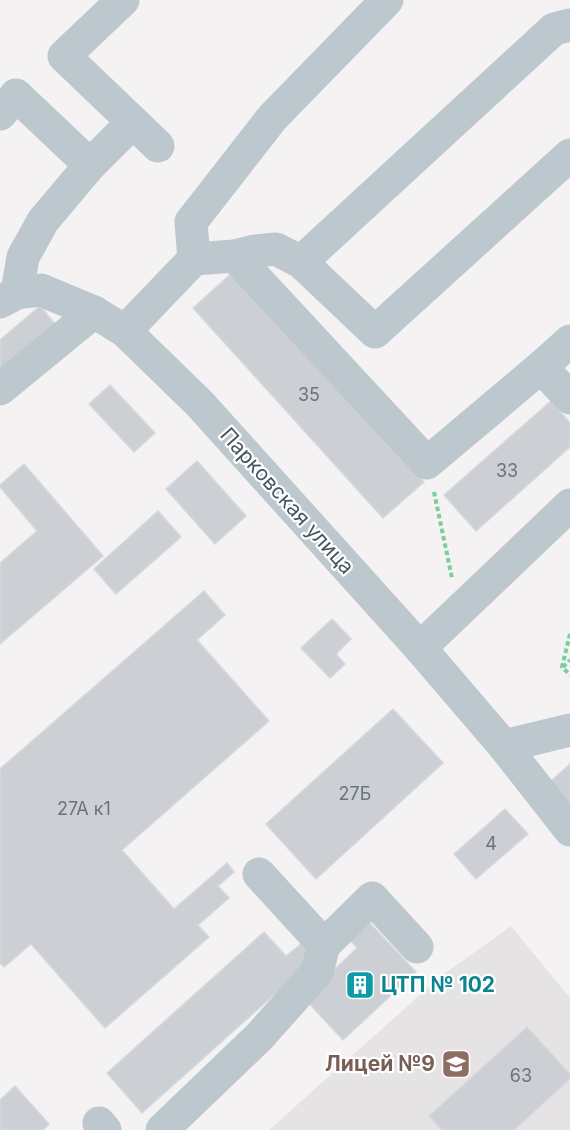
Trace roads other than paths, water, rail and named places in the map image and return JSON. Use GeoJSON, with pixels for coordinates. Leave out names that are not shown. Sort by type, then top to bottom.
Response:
{"type":"FeatureCollection","features":[{"type":"Feature","properties":{"kind":"street"},"geometry":{"type":"LineString","coordinates":[[123,0],[64,57],[158,146]]}},
{"type":"Feature","properties":{"kind":"street"},"geometry":{"type":"LineString","coordinates":[[194,259],[191,222],[272,118],[387,0]]}},
{"type":"Feature","properties":{"kind":"street"},"geometry":{"type":"LineString","coordinates":[[301,261],[554,29],[570,25]]}},
{"type":"Feature","properties":{"kind":"street"},"geometry":{"type":"LineString","coordinates":[[5,97],[90,165]]}},
{"type":"Feature","properties":{"kind":"street"},"geometry":{"type":"LineString","coordinates":[[20,295],[22,257],[43,221],[90,165],[133,122]]}},
{"type":"Feature","properties":{"kind":"street"},"geometry":{"type":"LineString","coordinates":[[125,331],[194,259],[235,256],[276,249],[301,261],[375,332],[570,155]]}},
{"type":"Feature","properties":{"kind":"street"},"geometry":{"type":"LineString","coordinates":[[235,256],[428,463],[570,341]]}},
{"type":"Feature","properties":{"kind":"street","name":"Парковская улица"},"geometry":{"type":"LineString","coordinates":[[20,295],[94,312],[125,331],[200,404],[420,648],[504,746],[570,830]]}},
{"type":"Feature","properties":{"kind":"street"},"geometry":{"type":"LineString","coordinates":[[0,389],[94,312]]}},
{"type":"Feature","properties":{"kind":"street"},"geometry":{"type":"LineString","coordinates":[[542,367],[570,398]]}},
{"type":"Feature","properties":{"kind":"street"},"geometry":{"type":"LineString","coordinates":[[420,648],[570,505]]}},
{"type":"Feature","properties":{"kind":"street"},"geometry":{"type":"LineString","coordinates":[[504,746],[570,730]]}},
{"type":"Feature","properties":{"kind":"street"},"geometry":{"type":"LineString","coordinates":[[259,874],[324,945]]}},
{"type":"Feature","properties":{"kind":"street"},"geometry":{"type":"LineString","coordinates":[[162,1130],[259,1037],[318,972],[324,945],[372,898],[417,947]]}},
{"type":"Feature","properties":{"kind":"place","name":"ЦТП № 102"},"geometry":{"type":"Point","coordinates":[360,985]}},
{"type":"Feature","properties":{"kind":"place","name":"Лицей №9"},"geometry":{"type":"Point","coordinates":[456,1064]}}]}
